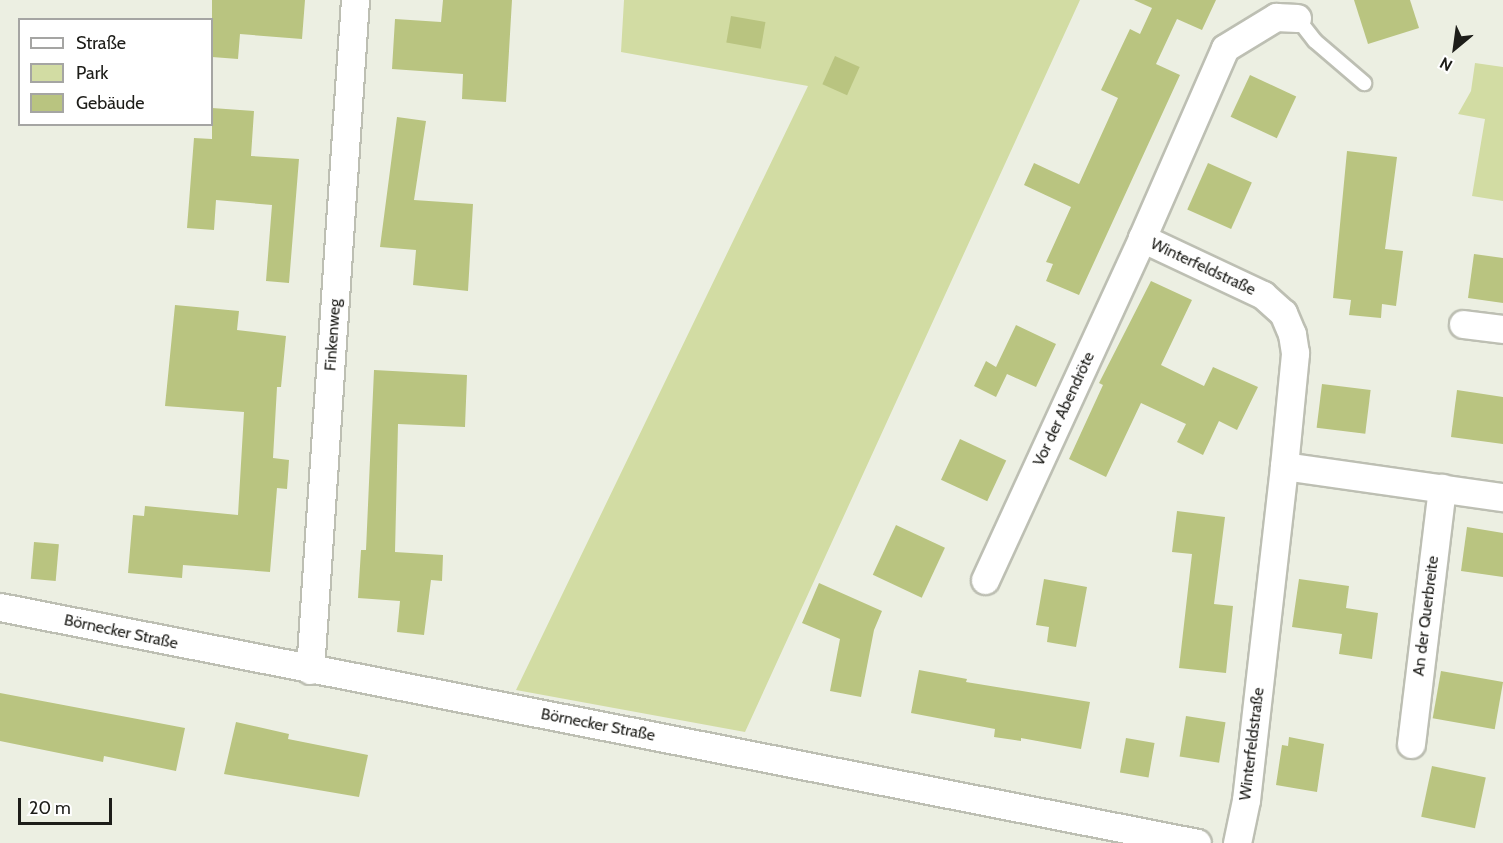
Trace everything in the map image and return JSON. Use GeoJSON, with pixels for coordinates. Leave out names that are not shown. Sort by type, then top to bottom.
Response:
{"type":"FeatureCollection","features":[{"type":"Feature","properties":{"kind":"street","name":"Finkenweg"},"geometry":{"type":"LineString","coordinates":[[310,670],[355,0]]}},
{"type":"Feature","properties":{"kind":"street","name":"Winterfeldstraße"},"geometry":{"type":"LineString","coordinates":[[1237,843],[1246,800],[1295,353],[1283,314],[1263,295],[1142,238],[1225,48],[1251,29],[1276,17],[1297,18]]}},
{"type":"Feature","properties":{"kind":"street","name":"Vor der Abendröte"},"geometry":{"type":"LineString","coordinates":[[985,580],[1142,238]]}},
{"type":"Feature","properties":{"kind":"street"},"geometry":{"type":"LineString","coordinates":[[1462,324],[1503,329]]}},
{"type":"Feature","properties":{"kind":"street"},"geometry":{"type":"LineString","coordinates":[[1284,466],[1503,497]]}},
{"type":"Feature","properties":{"kind":"street","name":"An der Querbreite"},"geometry":{"type":"LineString","coordinates":[[1411,744],[1442,488]]}},
{"type":"Feature","properties":{"kind":"street","name":"Börnecker Straße"},"geometry":{"type":"LineString","coordinates":[[0,607],[310,670],[1197,843]]}},
{"type":"Feature","properties":{"kind":"lane"},"geometry":{"type":"LineString","coordinates":[[1297,18],[1315,41],[1364,83]]}},
{"type":"Feature","properties":{"kind":"green space"},"geometry":{"type":"Polygon","coordinates":[[[624,0],[1080,0],[745,732],[516,690],[808,86],[621,52],[624,0]]]}},
{"type":"Feature","properties":{"kind":"green space"},"geometry":{"type":"Polygon","coordinates":[[[1475,63],[1503,67],[1503,201],[1472,196],[1485,119],[1458,114],[1471,91],[1475,63]]]}},
{"type":"Feature","properties":{"kind":"building"},"geometry":{"type":"Polygon","coordinates":[[[212,0],[305,0],[302,39],[240,34],[238,59],[213,57],[212,0]]]}},
{"type":"Feature","properties":{"kind":"building"},"geometry":{"type":"Polygon","coordinates":[[[443,0],[512,0],[506,102],[462,99],[463,74],[392,69],[395,19],[441,22],[443,0]]]}},
{"type":"Feature","properties":{"kind":"building"},"geometry":{"type":"Polygon","coordinates":[[[1134,0],[1216,0],[1202,30],[1177,19],[1156,64],[1180,75],[1079,295],[1046,281],[1053,264],[1046,262],[1071,207],[1024,185],[1034,163],[1079,184],[1118,98],[1101,90],[1130,29],[1140,34],[1152,8],[1134,0]]]}},
{"type":"Feature","properties":{"kind":"building"},"geometry":{"type":"Polygon","coordinates":[[[1354,0],[1410,0],[1419,28],[1368,44],[1354,0]]]}},
{"type":"Feature","properties":{"kind":"building"},"geometry":{"type":"Polygon","coordinates":[[[731,16],[765,22],[761,49],[726,43],[731,16]]]}},
{"type":"Feature","properties":{"kind":"building"},"geometry":{"type":"Polygon","coordinates":[[[835,56],[860,67],[847,95],[822,84],[835,56]]]}},
{"type":"Feature","properties":{"kind":"building"},"geometry":{"type":"Polygon","coordinates":[[[1250,75],[1296,97],[1277,138],[1231,117],[1250,75]]]}},
{"type":"Feature","properties":{"kind":"building"},"geometry":{"type":"Polygon","coordinates":[[[213,108],[254,111],[251,156],[299,159],[289,283],[266,281],[272,205],[216,200],[214,230],[187,228],[194,138],[212,139],[213,108]]]}},
{"type":"Feature","properties":{"kind":"building"},"geometry":{"type":"Polygon","coordinates":[[[397,117],[426,121],[414,200],[473,204],[468,291],[413,285],[416,250],[380,247],[397,117]]]}},
{"type":"Feature","properties":{"kind":"building"},"geometry":{"type":"Polygon","coordinates":[[[1347,151],[1397,157],[1385,249],[1403,251],[1396,306],[1382,304],[1381,318],[1349,315],[1351,300],[1333,298],[1347,151]]]}},
{"type":"Feature","properties":{"kind":"building"},"geometry":{"type":"Polygon","coordinates":[[[1208,163],[1252,183],[1231,229],[1187,210],[1208,163]]]}},
{"type":"Feature","properties":{"kind":"building"},"geometry":{"type":"Polygon","coordinates":[[[1474,254],[1503,258],[1503,303],[1468,298],[1474,254]]]}},
{"type":"Feature","properties":{"kind":"building"},"geometry":{"type":"Polygon","coordinates":[[[1151,281],[1192,300],[1161,365],[1204,386],[1213,367],[1258,387],[1237,430],[1219,421],[1203,455],[1177,442],[1186,424],[1141,403],[1106,477],[1069,459],[1103,385],[1099,383],[1151,281]]]}},
{"type":"Feature","properties":{"kind":"building"},"geometry":{"type":"Polygon","coordinates":[[[175,305],[239,311],[237,330],[286,336],[281,387],[277,387],[273,458],[289,460],[287,489],[277,488],[270,572],[183,565],[182,578],[128,573],[133,515],[144,516],[145,506],[238,515],[244,412],[165,406],[175,305]]]}},
{"type":"Feature","properties":{"kind":"building"},"geometry":{"type":"Polygon","coordinates":[[[1016,325],[1056,344],[1036,387],[1007,374],[996,397],[974,386],[986,361],[996,367],[1016,325]]]}},
{"type":"Feature","properties":{"kind":"building"},"geometry":{"type":"Polygon","coordinates":[[[374,370],[467,375],[465,427],[398,424],[395,552],[443,555],[442,581],[431,580],[424,635],[397,632],[400,601],[358,598],[361,550],[366,550],[374,370]]]}},
{"type":"Feature","properties":{"kind":"building"},"geometry":{"type":"Polygon","coordinates":[[[1322,384],[1371,390],[1365,434],[1317,428],[1322,384]]]}},
{"type":"Feature","properties":{"kind":"building"},"geometry":{"type":"Polygon","coordinates":[[[1457,390],[1503,397],[1503,444],[1451,437],[1457,390]]]}},
{"type":"Feature","properties":{"kind":"building"},"geometry":{"type":"Polygon","coordinates":[[[960,439],[1006,461],[987,501],[941,480],[960,439]]]}},
{"type":"Feature","properties":{"kind":"building"},"geometry":{"type":"Polygon","coordinates":[[[1177,511],[1225,517],[1214,604],[1233,606],[1226,673],[1179,668],[1192,554],[1172,552],[1177,511]]]}},
{"type":"Feature","properties":{"kind":"building"},"geometry":{"type":"Polygon","coordinates":[[[896,525],[945,548],[922,598],[873,575],[896,525]]]}},
{"type":"Feature","properties":{"kind":"building"},"geometry":{"type":"Polygon","coordinates":[[[1467,527],[1503,533],[1503,577],[1461,571],[1467,527]]]}},
{"type":"Feature","properties":{"kind":"building"},"geometry":{"type":"Polygon","coordinates":[[[34,542],[59,544],[56,581],[31,579],[34,542]]]}},
{"type":"Feature","properties":{"kind":"building"},"geometry":{"type":"Polygon","coordinates":[[[1044,579],[1087,587],[1076,647],[1047,642],[1049,627],[1036,625],[1044,579]]]}},
{"type":"Feature","properties":{"kind":"building"},"geometry":{"type":"Polygon","coordinates":[[[1299,579],[1349,586],[1346,608],[1378,613],[1372,659],[1339,654],[1342,634],[1292,627],[1299,579]]]}},
{"type":"Feature","properties":{"kind":"building"},"geometry":{"type":"Polygon","coordinates":[[[819,583],[882,611],[874,630],[861,697],[830,691],[840,639],[802,623],[819,583]]]}},
{"type":"Feature","properties":{"kind":"building"},"geometry":{"type":"Polygon","coordinates":[[[919,670],[967,679],[966,682],[1090,702],[1081,749],[1021,738],[1021,741],[994,737],[995,729],[911,713],[919,670]]]}},
{"type":"Feature","properties":{"kind":"building"},"geometry":{"type":"Polygon","coordinates":[[[1441,671],[1503,682],[1495,729],[1433,718],[1441,671]]]}},
{"type":"Feature","properties":{"kind":"building"},"geometry":{"type":"Polygon","coordinates":[[[0,693],[185,728],[176,771],[104,756],[103,762],[0,741],[0,693]]]}},
{"type":"Feature","properties":{"kind":"building"},"geometry":{"type":"Polygon","coordinates":[[[1186,716],[1226,722],[1219,763],[1180,756],[1186,716]]]}},
{"type":"Feature","properties":{"kind":"building"},"geometry":{"type":"Polygon","coordinates":[[[236,722],[289,734],[288,739],[368,755],[359,797],[224,774],[236,722]]]}},
{"type":"Feature","properties":{"kind":"building"},"geometry":{"type":"Polygon","coordinates":[[[1289,737],[1324,744],[1317,792],[1276,785],[1282,745],[1288,746],[1289,737]]]}},
{"type":"Feature","properties":{"kind":"building"},"geometry":{"type":"Polygon","coordinates":[[[1126,738],[1155,743],[1148,778],[1120,772],[1126,738]]]}},
{"type":"Feature","properties":{"kind":"building"},"geometry":{"type":"Polygon","coordinates":[[[1432,766],[1486,777],[1475,828],[1421,817],[1432,766]]]}}]}
